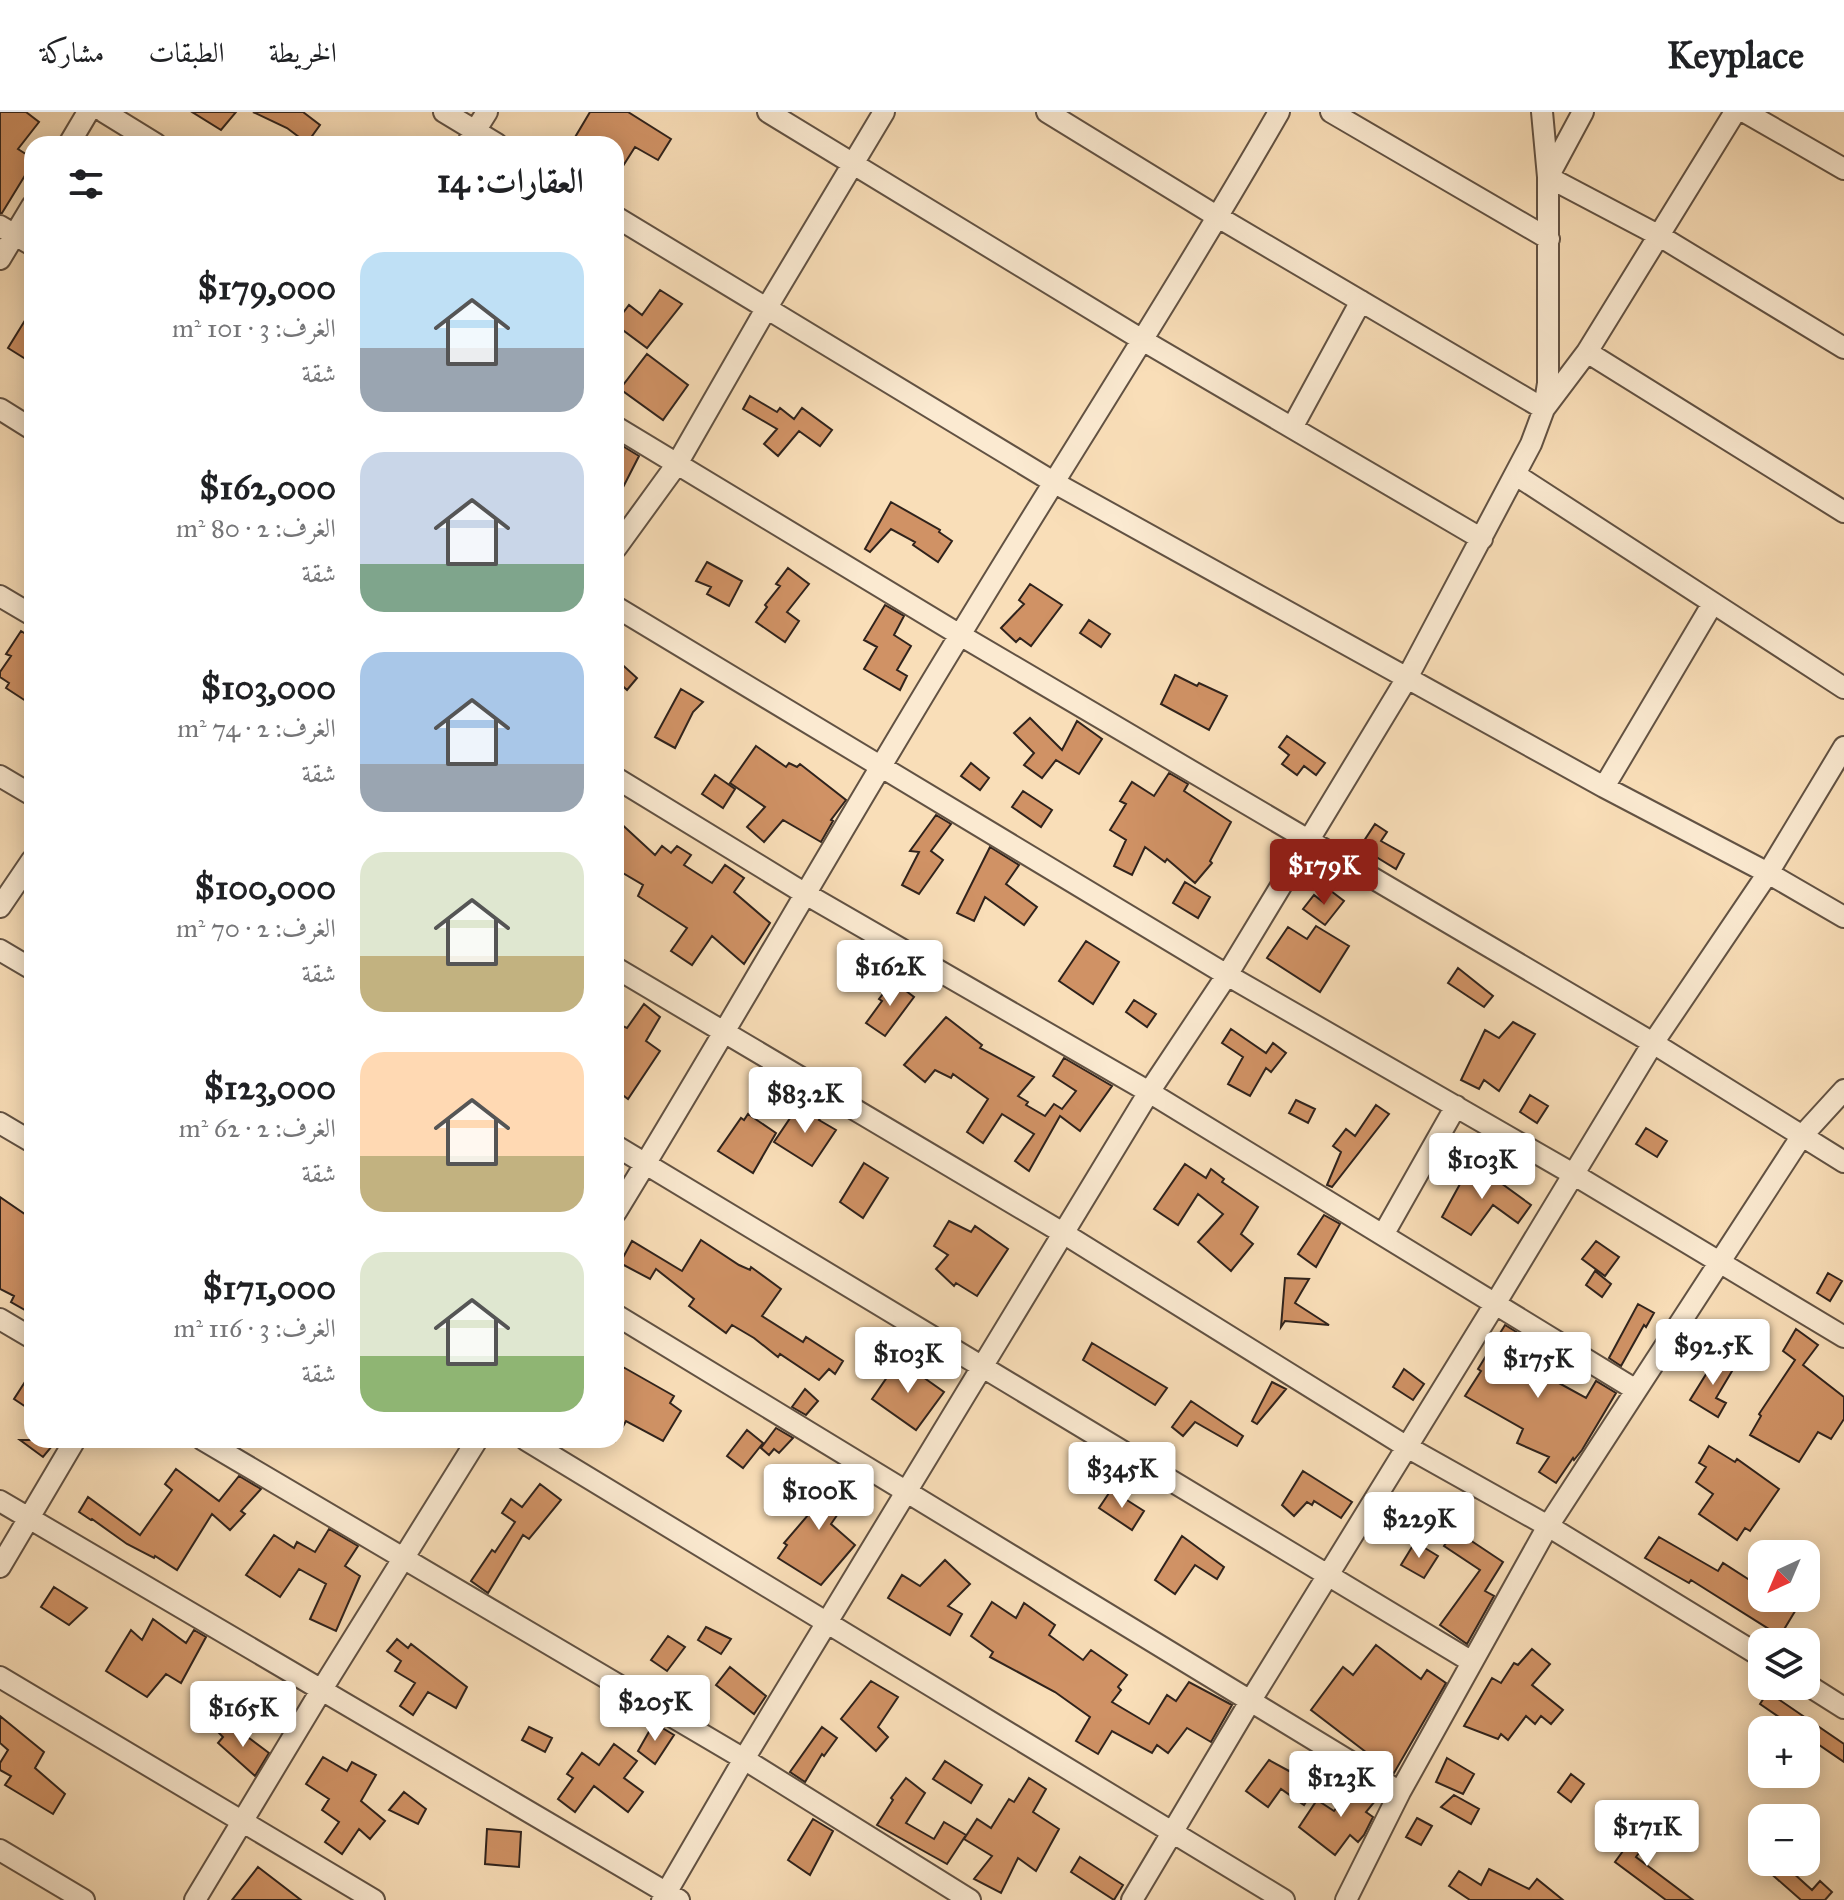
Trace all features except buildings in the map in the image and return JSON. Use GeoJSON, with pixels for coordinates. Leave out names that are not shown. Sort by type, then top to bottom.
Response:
{"type":"FeatureCollection","features":[{"type":"Feature","properties":{"kind":"street"},"geometry":{"type":"LineString","coordinates":[[74,136],[88,112]]}},
{"type":"Feature","properties":{"kind":"street"},"geometry":{"type":"LineString","coordinates":[[104,112],[143,136]]}},
{"type":"Feature","properties":{"kind":"street"},"geometry":{"type":"LineString","coordinates":[[444,112],[470,136]]}},
{"type":"Feature","properties":{"kind":"street"},"geometry":{"type":"LineString","coordinates":[[472,136],[487,112]]}},
{"type":"Feature","properties":{"kind":"street"},"geometry":{"type":"LineString","coordinates":[[768,112],[1144,341],[1482,539]]}},
{"type":"Feature","properties":{"kind":"street"},"geometry":{"type":"LineString","coordinates":[[624,537],[677,464],[884,112]]}},
{"type":"Feature","properties":{"kind":"street"},"geometry":{"type":"LineString","coordinates":[[1047,112],[1218,217],[1544,409]]}},
{"type":"Feature","properties":{"kind":"street"},"geometry":{"type":"LineString","coordinates":[[624,1199],[724,1034],[804,893],[960,635],[1144,341],[1279,112]]}},
{"type":"Feature","properties":{"kind":"street"},"geometry":{"type":"LineString","coordinates":[[1331,112],[1549,239]]}},
{"type":"Feature","properties":{"kind":"street"},"geometry":{"type":"LineString","coordinates":[[1542,112],[1548,177],[1549,239],[1548,383],[1544,409]]}},
{"type":"Feature","properties":{"kind":"street"},"geometry":{"type":"LineString","coordinates":[[1548,177],[1583,112]]}},
{"type":"Feature","properties":{"kind":"street"},"geometry":{"type":"LineString","coordinates":[[0,1501],[322,1689],[669,1898],[744,1759],[906,1491],[1149,1092],[1227,975],[1407,678],[1516,475],[1544,409],[1587,352],[1735,112]]}},
{"type":"Feature","properties":{"kind":"street"},"geometry":{"type":"LineString","coordinates":[[1745,112],[1844,169]]}},
{"type":"Feature","properties":{"kind":"street"},"geometry":{"type":"LineString","coordinates":[[1548,177],[1658,235],[1844,348]]}},
{"type":"Feature","properties":{"kind":"street"},"geometry":{"type":"LineString","coordinates":[[624,222],[1055,483],[1844,917]]}},
{"type":"Feature","properties":{"kind":"street"},"geometry":{"type":"LineString","coordinates":[[0,259],[16,235]]}},
{"type":"Feature","properties":{"kind":"street"},"geometry":{"type":"LineString","coordinates":[[1293,426],[1361,301]]}},
{"type":"Feature","properties":{"kind":"street"},"geometry":{"type":"LineString","coordinates":[[1587,352],[1844,512]]}},
{"type":"Feature","properties":{"kind":"street"},"geometry":{"type":"LineString","coordinates":[[0,409],[24,424]]}},
{"type":"Feature","properties":{"kind":"street"},"geometry":{"type":"LineString","coordinates":[[624,432],[960,635],[1653,1043],[1844,1162]]}},
{"type":"Feature","properties":{"kind":"street"},"geometry":{"type":"LineString","coordinates":[[1516,475],[1844,688]]}},
{"type":"Feature","properties":{"kind":"street"},"geometry":{"type":"LineString","coordinates":[[0,596],[24,610]]}},
{"type":"Feature","properties":{"kind":"street"},"geometry":{"type":"LineString","coordinates":[[1604,787],[1713,603]]}},
{"type":"Feature","properties":{"kind":"street"},"geometry":{"type":"LineString","coordinates":[[624,612],[1227,975],[1573,1174],[1844,1337]]}},
{"type":"Feature","properties":{"kind":"street"},"geometry":{"type":"LineString","coordinates":[[1132,1900],[1653,1043],[1768,873],[1844,747]]}},
{"type":"Feature","properties":{"kind":"street"},"geometry":{"type":"LineString","coordinates":[[0,776],[24,790]]}},
{"type":"Feature","properties":{"kind":"street"},"geometry":{"type":"LineString","coordinates":[[624,783],[804,893],[1149,1092],[1636,1390]]}},
{"type":"Feature","properties":{"kind":"street"},"geometry":{"type":"LineString","coordinates":[[0,907],[24,872]]}},
{"type":"Feature","properties":{"kind":"street"},"geometry":{"type":"LineString","coordinates":[[0,950],[24,964]]}},
{"type":"Feature","properties":{"kind":"street"},"geometry":{"type":"LineString","coordinates":[[624,973],[1063,1233],[1407,1447],[1548,1526],[1748,1648]]}},
{"type":"Feature","properties":{"kind":"street"},"geometry":{"type":"LineString","coordinates":[[1346,1900],[1400,1792],[1548,1526],[1801,1137],[1844,1090]]}},
{"type":"Feature","properties":{"kind":"street"},"geometry":{"type":"LineString","coordinates":[[1383,1235],[1456,1106]]}},
{"type":"Feature","properties":{"kind":"street"},"geometry":{"type":"LineString","coordinates":[[0,1123],[24,1137]]}},
{"type":"Feature","properties":{"kind":"street"},"geometry":{"type":"LineString","coordinates":[[624,1151],[1472,1662]]}},
{"type":"Feature","properties":{"kind":"street"},"geometry":{"type":"LineString","coordinates":[[0,1319],[24,1333]]}},
{"type":"Feature","properties":{"kind":"street"},"geometry":{"type":"LineString","coordinates":[[624,1320],[1400,1792]]}},
{"type":"Feature","properties":{"kind":"street"},"geometry":{"type":"LineString","coordinates":[[0,1567],[70,1448]]}},
{"type":"Feature","properties":{"kind":"street"},"geometry":{"type":"LineString","coordinates":[[217,1448],[744,1759],[970,1900]]}},
{"type":"Feature","properties":{"kind":"street"},"geometry":{"type":"LineString","coordinates":[[195,1900],[472,1448]]}},
{"type":"Feature","properties":{"kind":"street"},"geometry":{"type":"LineString","coordinates":[[539,1448],[1284,1900]]}},
{"type":"Feature","properties":{"kind":"street"},"geometry":{"type":"LineString","coordinates":[[0,1677],[374,1900]]}},
{"type":"Feature","properties":{"kind":"street"},"geometry":{"type":"LineString","coordinates":[[1820,1693],[1844,1708]]}},
{"type":"Feature","properties":{"kind":"street"},"geometry":{"type":"LineString","coordinates":[[0,1850],[84,1900]]}}]}
